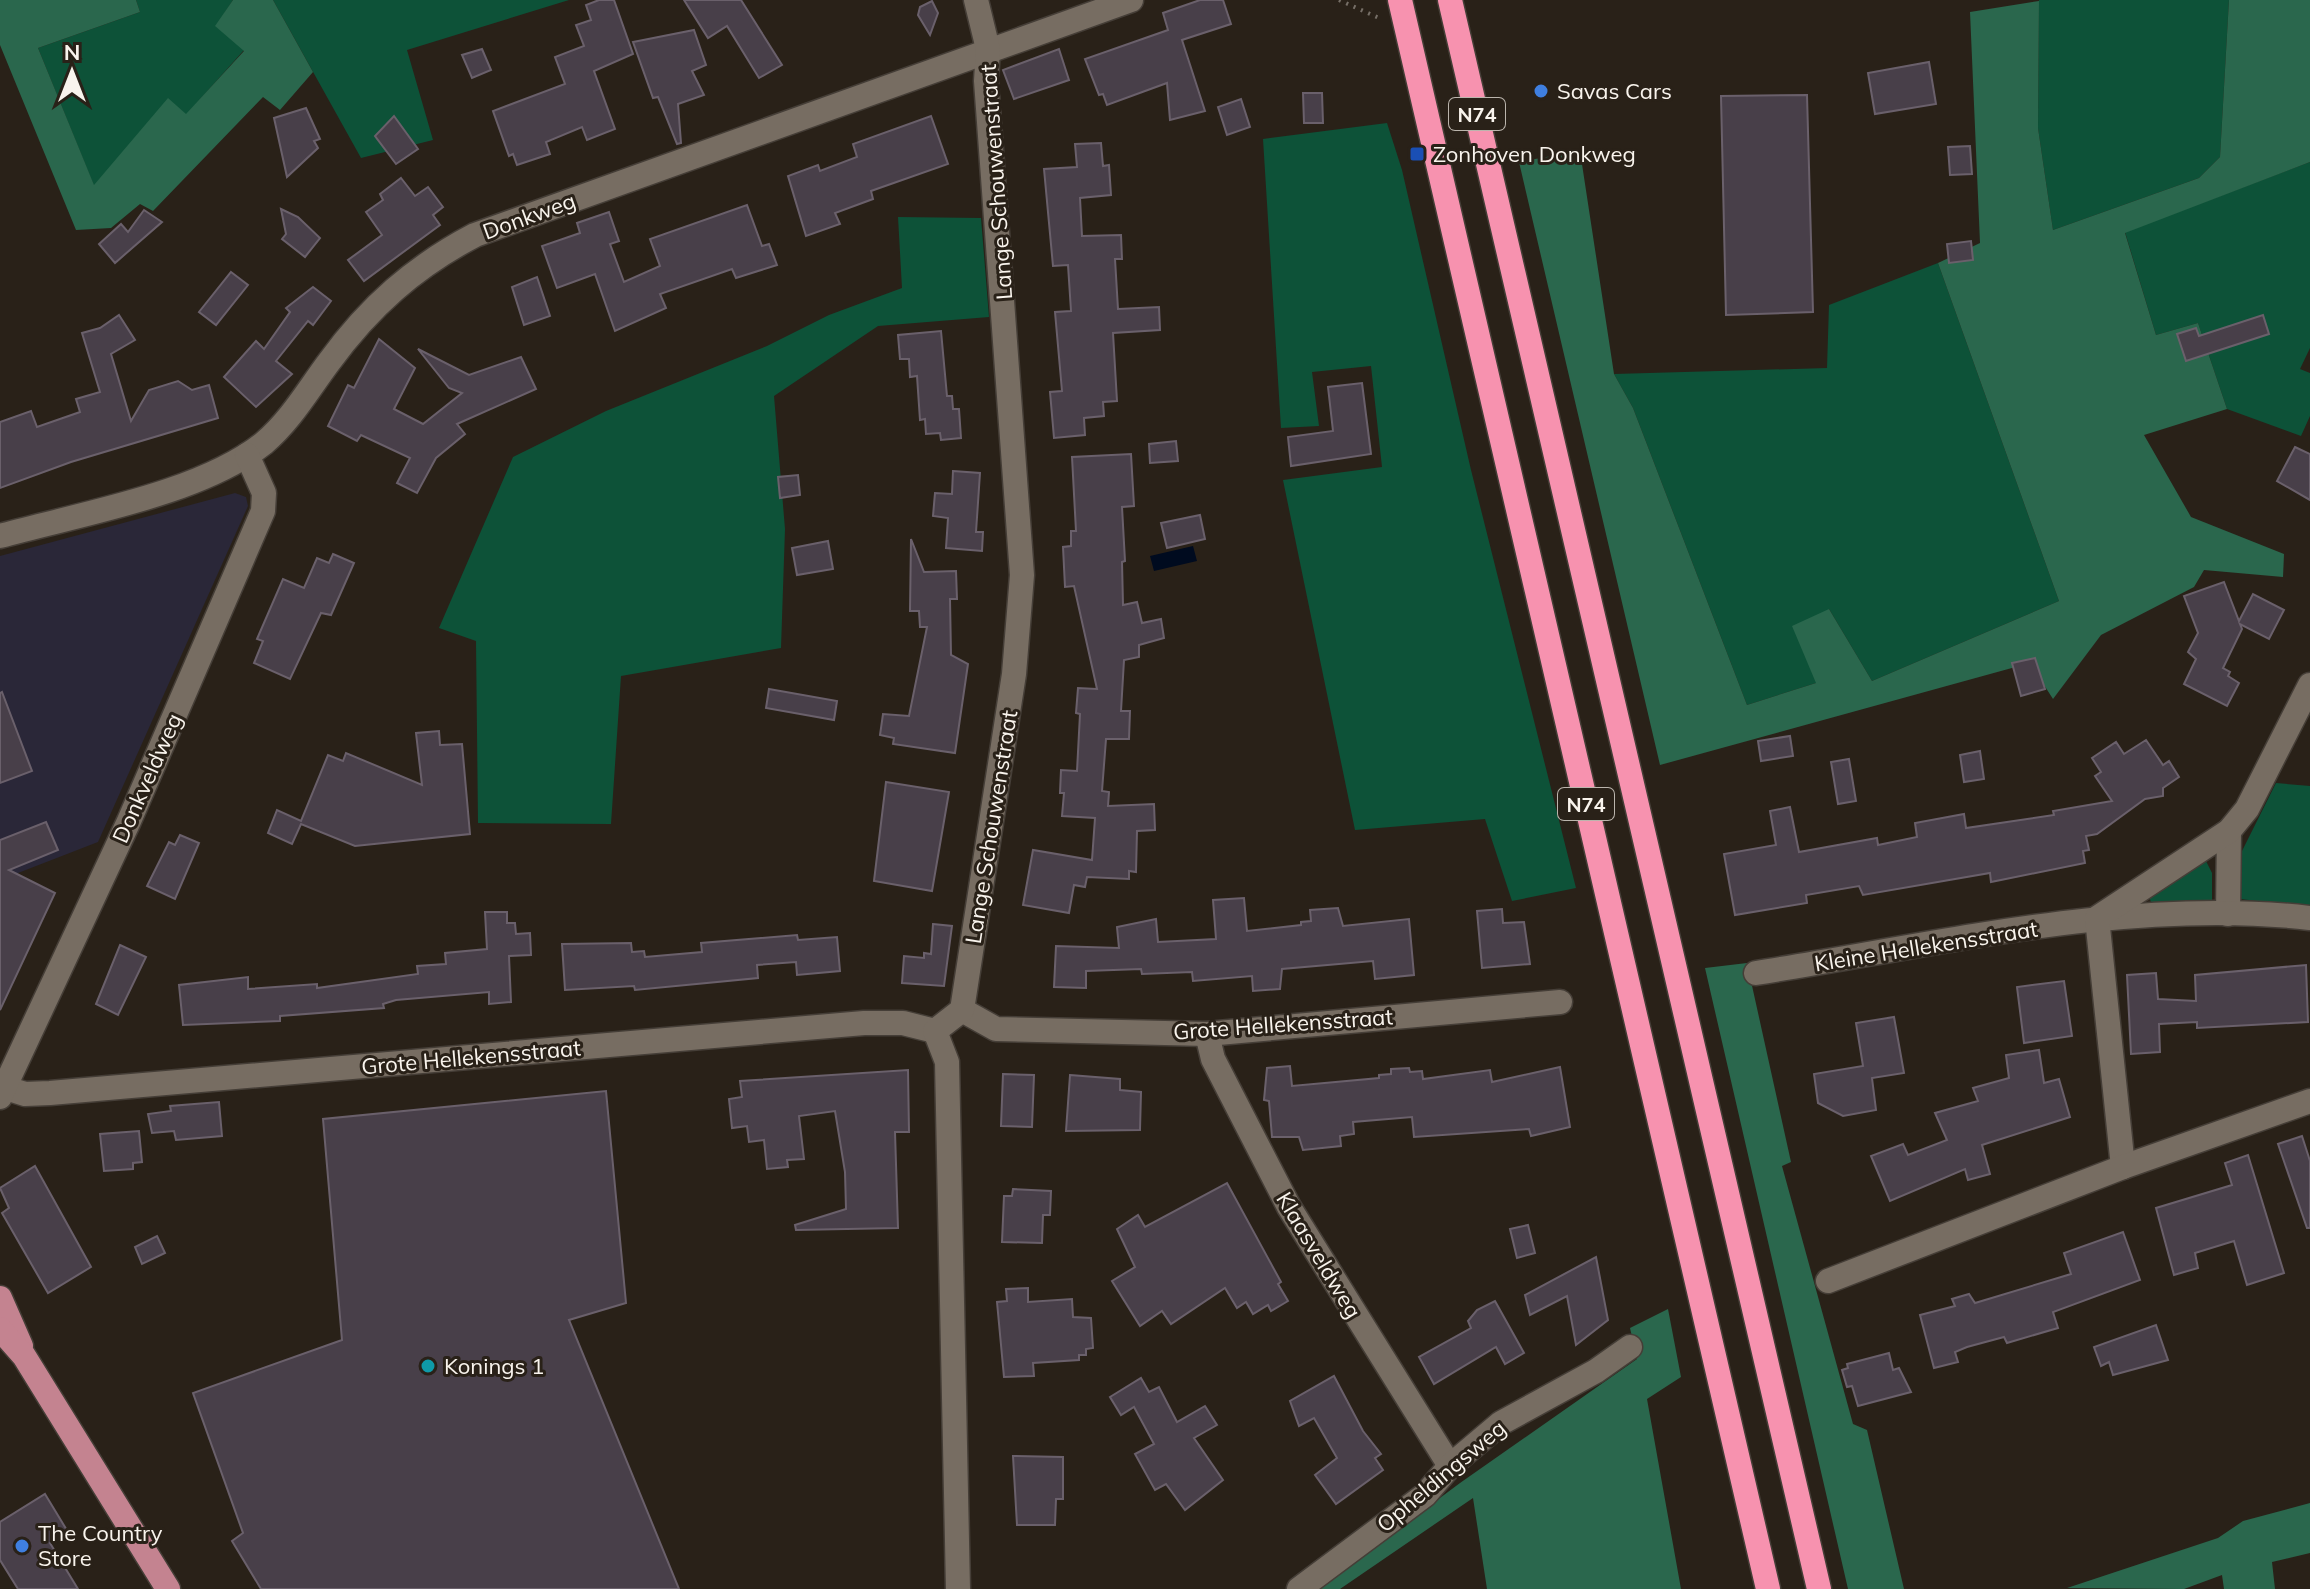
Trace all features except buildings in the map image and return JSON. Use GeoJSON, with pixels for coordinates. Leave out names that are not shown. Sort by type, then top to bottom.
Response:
{"type":"FeatureCollection","features":[{"type":"Feature","properties":{"kind":"highway","name":"N74"},"geometry":{"type":"LineString","coordinates":[[1450,0],[1819,1589]]}},
{"type":"Feature","properties":{"kind":"highway","name":"N74"},"geometry":{"type":"LineString","coordinates":[[1402,9],[1768,1589]]}},
{"type":"Feature","properties":{"kind":"main road"},"geometry":{"type":"LineString","coordinates":[[0,1298],[24,1356],[168,1589]]}},
{"type":"Feature","properties":{"kind":"main road"},"geometry":{"type":"LineString","coordinates":[[0,1329],[24,1356]]}},
{"type":"Feature","properties":{"kind":"street","name":"Lange Schouwenstraat"},"geometry":{"type":"LineString","coordinates":[[962,1010],[1014,674],[1022,575],[986,81],[988,49],[976,0]]}},
{"type":"Feature","properties":{"kind":"street","name":"Donkweg"},"geometry":{"type":"LineString","coordinates":[[0,536],[198,481],[247,455],[294,413],[328,363],[380,300],[409,274],[475,235],[1131,0]]}},
{"type":"Feature","properties":{"kind":"street","name":"Donkveldweg"},"geometry":{"type":"LineString","coordinates":[[3,1093],[129,821],[263,511],[264,493],[247,455]]}},
{"type":"Feature","properties":{"kind":"street","name":"Kleine Hellekensstraat"},"geometry":{"type":"LineString","coordinates":[[2097,918],[2229,831],[2247,809],[2310,685]]}},
{"type":"Feature","properties":{"kind":"street"},"geometry":{"type":"LineString","coordinates":[[2228,914],[2229,831]]}},
{"type":"Feature","properties":{"kind":"street","name":"Kleine Hellekensstraat"},"geometry":{"type":"LineString","coordinates":[[1756,973],[2097,918],[2228,914],[2310,918]]}},
{"type":"Feature","properties":{"kind":"street"},"geometry":{"type":"LineString","coordinates":[[2097,918],[2123,1167]]}},
{"type":"Feature","properties":{"kind":"street","name":"Grote Hellekensstraat"},"geometry":{"type":"LineString","coordinates":[[962,1010],[996,1029],[1207,1034],[1560,1002]]}},
{"type":"Feature","properties":{"kind":"street"},"geometry":{"type":"LineString","coordinates":[[958,1589],[947,1062],[935,1031],[962,1010]]}},
{"type":"Feature","properties":{"kind":"street","name":"Grote Hellekensstraat"},"geometry":{"type":"LineString","coordinates":[[3,1093],[50,1093],[864,1023],[903,1023],[935,1031]]}},
{"type":"Feature","properties":{"kind":"street","name":"Klaasveldweg"},"geometry":{"type":"LineString","coordinates":[[1207,1034],[1213,1059],[1289,1207],[1450,1466]]}},
{"type":"Feature","properties":{"kind":"street"},"geometry":{"type":"LineString","coordinates":[[1828,1281],[2123,1167],[2310,1101]]}},
{"type":"Feature","properties":{"kind":"street","name":"Opheldingsweg"},"geometry":{"type":"LineString","coordinates":[[1299,1589],[1425,1495],[1450,1466],[1501,1423],[1596,1371],[1630,1347]]}},
{"type":"Feature","properties":{"kind":"path"},"geometry":{"type":"LineString","coordinates":[[1339,0],[1356,10],[1390,21],[1402,9]]}},
{"type":"Feature","properties":{"kind":"path"},"geometry":{"type":"LineString","coordinates":[[1350,0],[1356,10]]}},
{"type":"Feature","properties":{"kind":"shaded area"},"geometry":{"type":"Polygon","coordinates":[[[235,493],[246,497],[248,506],[98,842],[0,880],[0,556],[235,493]]]}},
{"type":"Feature","properties":{"kind":"green space"},"geometry":{"type":"Polygon","coordinates":[[[0,0],[136,0],[140,12],[38,48],[94,185],[168,98],[186,114],[244,51],[215,26],[233,0],[273,0],[313,72],[280,110],[263,97],[153,211],[140,204],[111,228],[76,230],[0,45],[0,0]]]}},
{"type":"Feature","properties":{"kind":"green space"},"geometry":{"type":"Polygon","coordinates":[[[136,0],[233,0],[216,26],[244,50],[186,115],[168,99],[94,186],[38,48],[140,12],[136,0]]]}},
{"type":"Feature","properties":{"kind":"green space"},"geometry":{"type":"Polygon","coordinates":[[[273,0],[569,0],[407,50],[433,140],[361,158],[273,0]]]}},
{"type":"Feature","properties":{"kind":"green space"},"geometry":{"type":"Polygon","coordinates":[[[2039,0],[2229,0],[2220,157],[2199,178],[2053,230],[2038,128],[2039,0]]]}},
{"type":"Feature","properties":{"kind":"green space"},"geometry":{"type":"Polygon","coordinates":[[[2229,0],[2310,0],[2310,162],[2125,233],[2156,335],[2198,323],[2227,409],[2144,435],[2191,517],[2284,554],[2283,577],[2204,570],[2194,587],[2101,635],[2053,699],[2030,663],[1660,765],[1519,162],[1580,151],[1614,374],[1633,408],[1747,705],[1816,683],[1792,626],[1829,609],[1872,681],[2059,601],[1938,263],[1980,243],[1970,12],[2039,1],[2038,128],[2053,230],[2199,178],[2220,157],[2229,0]]]}},
{"type":"Feature","properties":{"kind":"green space"},"geometry":{"type":"Polygon","coordinates":[[[1387,123],[1402,170],[1471,470],[1576,888],[1512,901],[1485,819],[1355,830],[1283,480],[1382,467],[1371,366],[1312,372],[1319,426],[1281,428],[1263,139],[1387,123]]]}},
{"type":"Feature","properties":{"kind":"green space"},"geometry":{"type":"Polygon","coordinates":[[[2310,162],[2310,348],[2300,369],[2310,373],[2310,416],[2301,436],[2227,409],[2198,323],[2156,335],[2125,232],[2310,162]]]}},
{"type":"Feature","properties":{"kind":"green space"},"geometry":{"type":"Polygon","coordinates":[[[898,217],[981,218],[989,317],[878,326],[774,396],[785,529],[781,648],[621,676],[611,824],[478,823],[476,641],[439,628],[513,457],[606,411],[767,346],[829,315],[902,288],[898,217]]]}},
{"type":"Feature","properties":{"kind":"green space"},"geometry":{"type":"Polygon","coordinates":[[[1938,263],[2059,601],[1872,681],[1829,609],[1816,683],[1747,705],[1633,408],[1614,374],[1827,368],[1829,305],[1938,263]]]}},
{"type":"Feature","properties":{"kind":"green space"},"geometry":{"type":"Polygon","coordinates":[[[2276,783],[2310,786],[2310,907],[2240,899],[2234,867],[2276,783]]]}},
{"type":"Feature","properties":{"kind":"green space"},"geometry":{"type":"Polygon","coordinates":[[[2199,860],[2206,861],[2212,873],[2212,900],[2153,907],[2149,897],[2199,860]]]}},
{"type":"Feature","properties":{"kind":"green space"},"geometry":{"type":"Polygon","coordinates":[[[1747,963],[1791,1162],[1782,1166],[1853,1424],[1867,1430],[1904,1589],[1848,1589],[1705,968],[1747,963]]]}},
{"type":"Feature","properties":{"kind":"green space"},"geometry":{"type":"Polygon","coordinates":[[[1668,1309],[1681,1377],[1647,1399],[1681,1589],[1487,1589],[1473,1498],[1340,1589],[1318,1589],[1460,1483],[1637,1359],[1630,1328],[1668,1309]]]}},
{"type":"Feature","properties":{"kind":"green space"},"geometry":{"type":"Polygon","coordinates":[[[2310,1503],[2310,1553],[2272,1562],[2275,1589],[2224,1589],[2222,1575],[2184,1589],[2067,1588],[2218,1538],[2243,1521],[2310,1503]]]}},
{"type":"Feature","properties":{"kind":"water"},"geometry":{"type":"Polygon","coordinates":[[[1193,546],[1197,561],[1154,571],[1150,556],[1193,546]]]}},
{"type":"Feature","properties":{"kind":"place","name":"Savas Cars"},"geometry":{"type":"Point","coordinates":[1541,91]}},
{"type":"Feature","properties":{"kind":"place","name":"Zonhoven Donkweg"},"geometry":{"type":"Point","coordinates":[1417,154]}},
{"type":"Feature","properties":{"kind":"place","name":"Konings 1"},"geometry":{"type":"Point","coordinates":[428,1366]}},
{"type":"Feature","properties":{"kind":"place","name":"The Country Store"},"geometry":{"type":"Point","coordinates":[22,1546]}}]}
